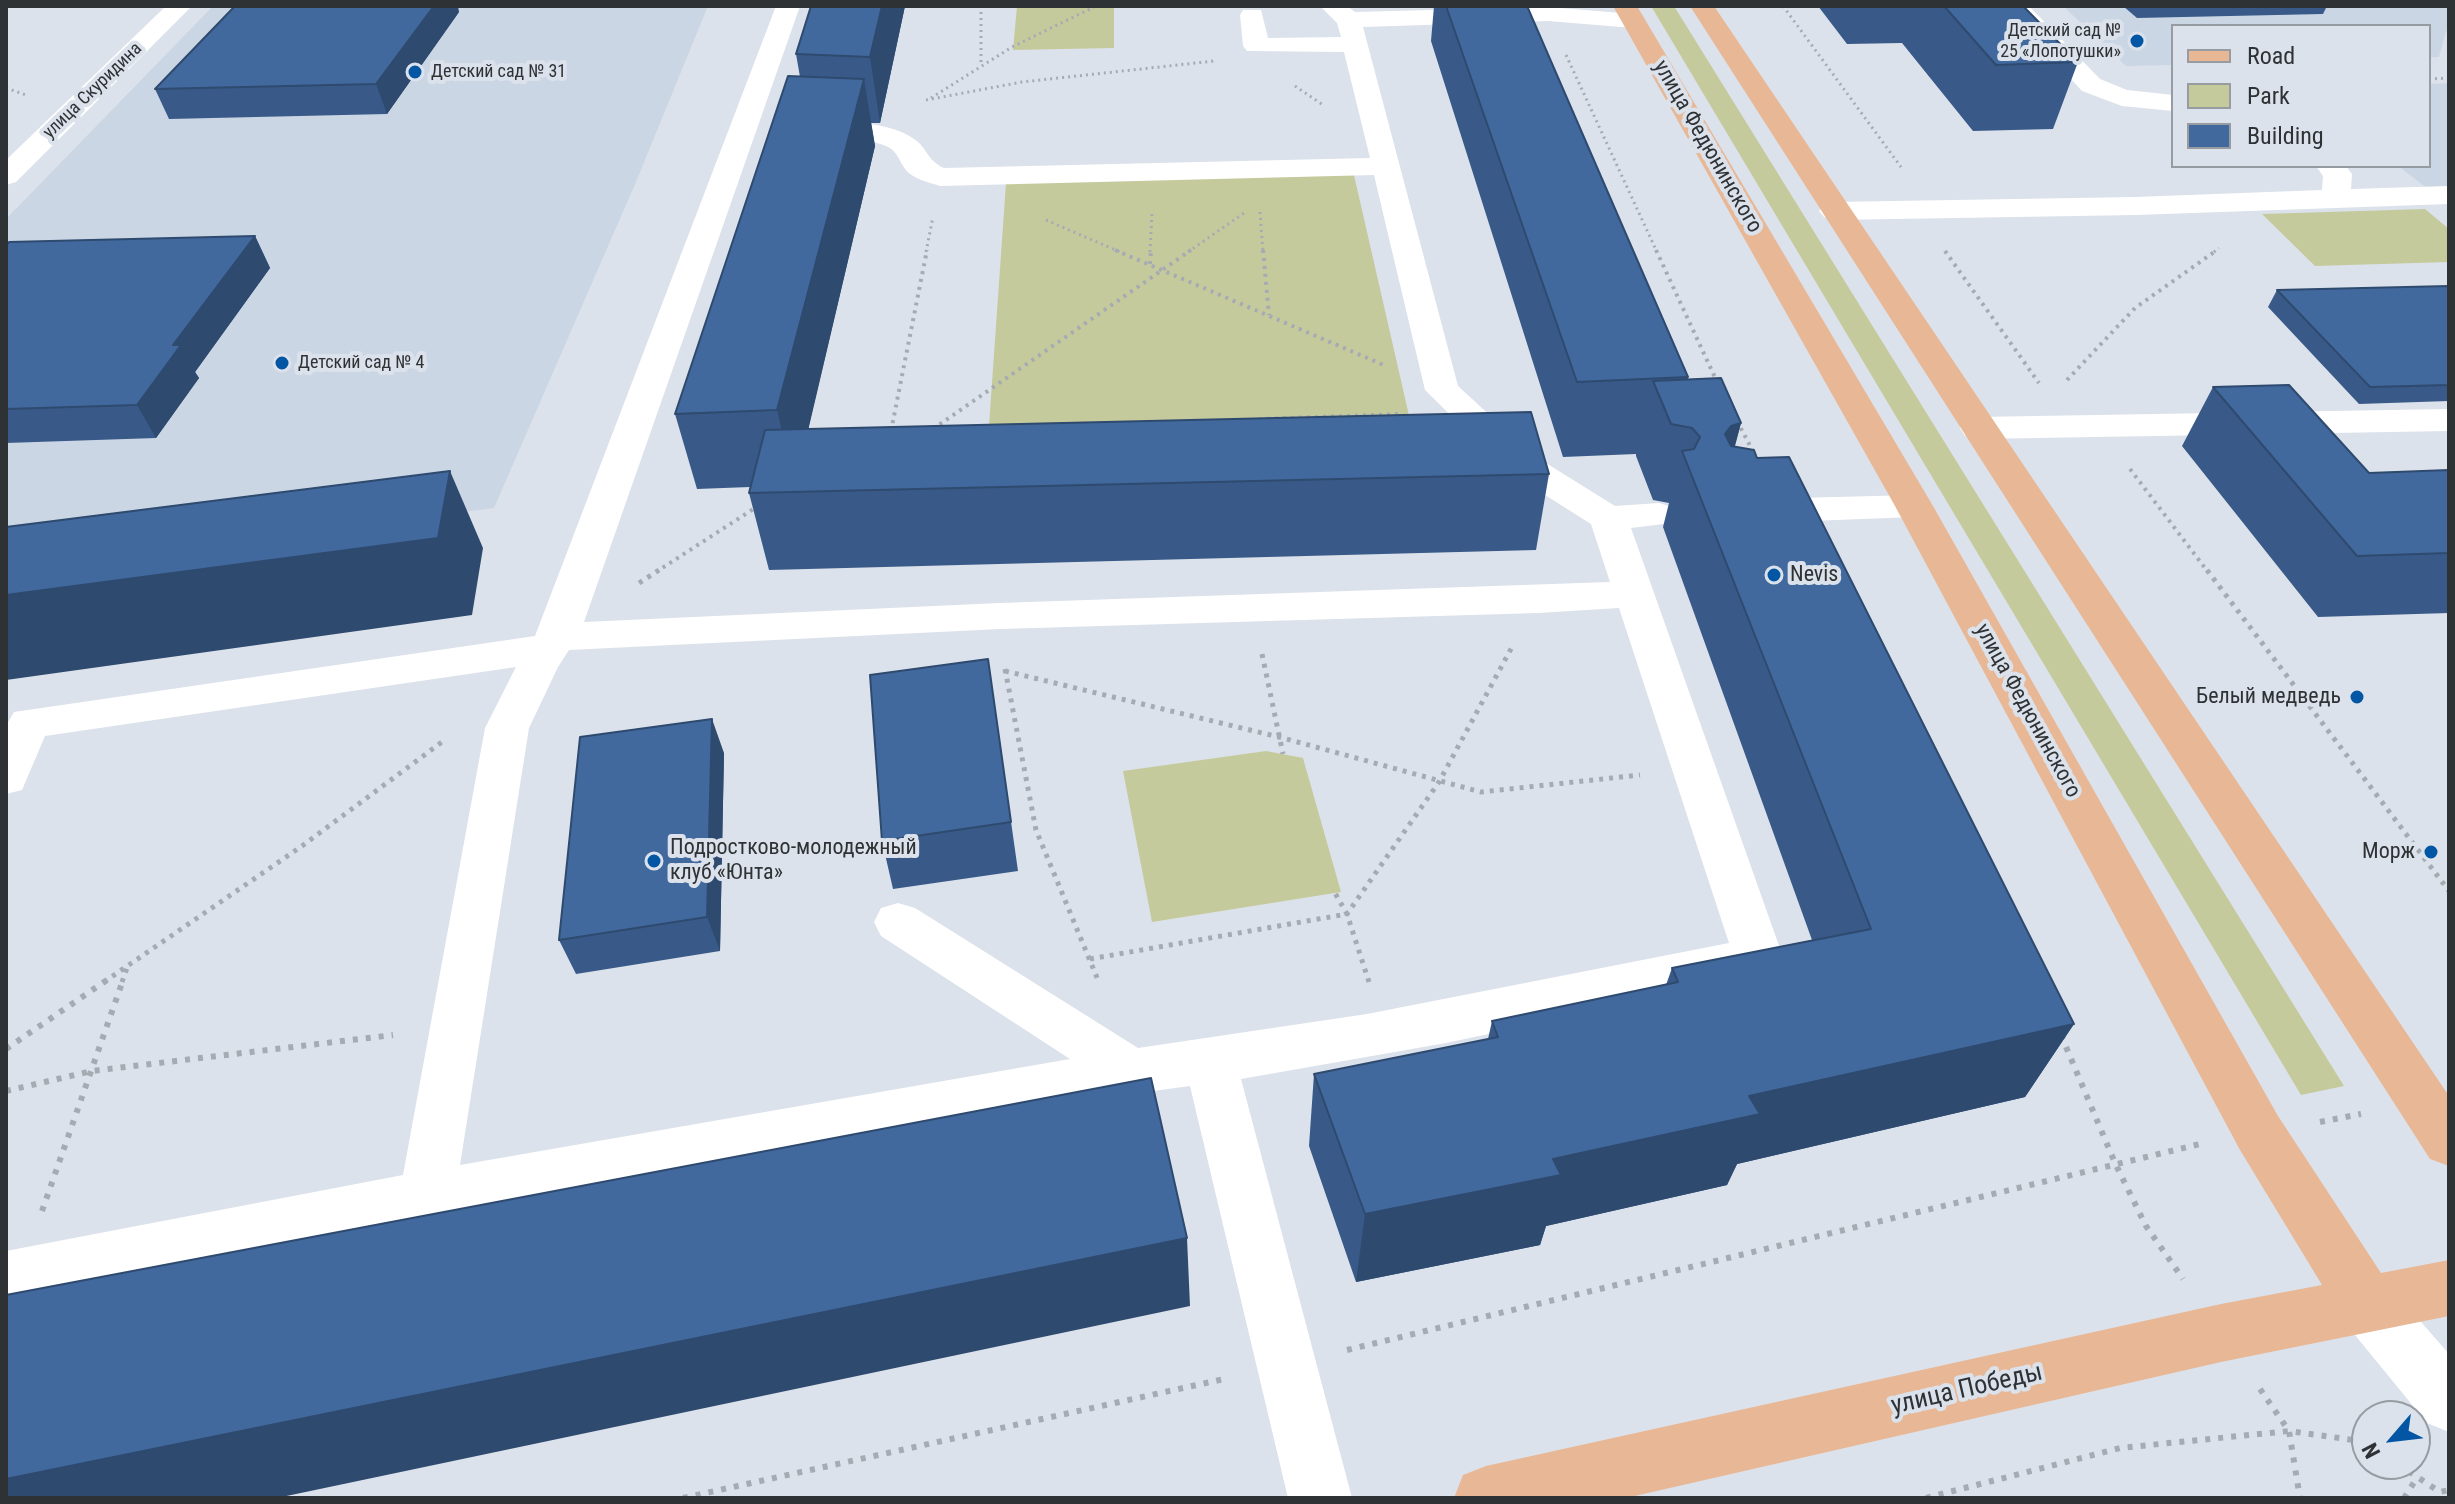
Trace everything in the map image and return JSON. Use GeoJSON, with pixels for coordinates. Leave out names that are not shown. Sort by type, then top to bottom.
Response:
{"type":"FeatureCollection","features":[{"type":"Feature","properties":{"kind":"main road"},"geometry":{"type":"LineString","coordinates":[[1702,6],[2449,1142]]}},
{"type":"Feature","properties":{"kind":"main road","name":"улица Федюнинского"},"geometry":{"type":"LineString","coordinates":[[1629,13],[1914,506],[2259,1133],[2367,1304]]}},
{"type":"Feature","properties":{"kind":"main road","name":"улица Победы"},"geometry":{"type":"LineString","coordinates":[[1486,1498],[2221,1333],[2449,1288]]}},
{"type":"Feature","properties":{"kind":"street","name":"улица Скуридина"},"geometry":{"type":"LineString","coordinates":[[11,166],[180,6]]}},
{"type":"Feature","properties":{"kind":"street"},"geometry":{"type":"LineString","coordinates":[[427,1196],[507,728],[551,643],[764,133],[788,6]]}},
{"type":"Feature","properties":{"kind":"street"},"geometry":{"type":"LineString","coordinates":[[2015,6],[2091,85],[2122,98],[2171,103]]}},
{"type":"Feature","properties":{"kind":"street"},"geometry":{"type":"LineString","coordinates":[[1252,15],[1256,46],[1345,23],[1629,13]]}},
{"type":"Feature","properties":{"kind":"street"},"geometry":{"type":"LineString","coordinates":[[1345,23],[1453,401],[1520,463],[1608,518],[1659,515]]}},
{"type":"Feature","properties":{"kind":"street"},"geometry":{"type":"LineString","coordinates":[[764,133],[854,132],[890,137],[907,146],[920,168],[940,177],[1306,169],[1380,148]]}},
{"type":"Feature","properties":{"kind":"street"},"geometry":{"type":"LineString","coordinates":[[2332,168],[2338,174],[2335,198]]}},
{"type":"Feature","properties":{"kind":"street"},"geometry":{"type":"LineString","coordinates":[[1834,211],[2449,195]]}},
{"type":"Feature","properties":{"kind":"street"},"geometry":{"type":"LineString","coordinates":[[1978,428],[2095,423],[2449,420]]}},
{"type":"Feature","properties":{"kind":"street"},"geometry":{"type":"LineString","coordinates":[[1726,512],[1914,506]]}},
{"type":"Feature","properties":{"kind":"street"},"geometry":{"type":"LineString","coordinates":[[12,1277],[427,1196],[1131,1071],[1210,1062],[1385,1032],[1758,957],[1631,594],[1608,518]]}},
{"type":"Feature","properties":{"kind":"street"},"geometry":{"type":"LineString","coordinates":[[6,778],[29,723],[551,643],[1000,616],[1538,600],[1631,594]]}},
{"type":"Feature","properties":{"kind":"street"},"geometry":{"type":"LineString","coordinates":[[898,922],[1131,1071]]}},
{"type":"Feature","properties":{"kind":"street"},"geometry":{"type":"LineString","coordinates":[[1210,1062],[1320,1498]]}},
{"type":"Feature","properties":{"kind":"street","name":"улица Федюнинского"},"geometry":{"type":"LineString","coordinates":[[2367,1304],[2449,1401]]}},
{"type":"Feature","properties":{"kind":"path"},"geometry":{"type":"LineString","coordinates":[[981,6],[981,64]]}},
{"type":"Feature","properties":{"kind":"path"},"geometry":{"type":"LineString","coordinates":[[890,137],[926,100],[981,64],[1095,6]]}},
{"type":"Feature","properties":{"kind":"path"},"geometry":{"type":"LineString","coordinates":[[1783,6],[1925,199],[1915,209],[2065,419],[2095,423],[2449,891]]}},
{"type":"Feature","properties":{"kind":"path"},"geometry":{"type":"LineString","coordinates":[[1548,14],[1724,397]]}},
{"type":"Feature","properties":{"kind":"path"},"geometry":{"type":"LineString","coordinates":[[926,100],[1022,82],[1224,60]]}},
{"type":"Feature","properties":{"kind":"path"},"geometry":{"type":"LineString","coordinates":[[1293,85],[1380,148]]}},
{"type":"Feature","properties":{"kind":"path"},"geometry":{"type":"LineString","coordinates":[[931,430],[1306,169]]}},
{"type":"Feature","properties":{"kind":"path"},"geometry":{"type":"LineString","coordinates":[[890,432],[940,177]]}},
{"type":"Feature","properties":{"kind":"path"},"geometry":{"type":"LineString","coordinates":[[2050,398],[2135,308],[2170,280],[2211,255],[2242,226],[2249,202]]}},
{"type":"Feature","properties":{"kind":"path"},"geometry":{"type":"LineString","coordinates":[[1259,203],[1269,315]]}},
{"type":"Feature","properties":{"kind":"path"},"geometry":{"type":"LineString","coordinates":[[1036,216],[1269,315],[1453,401]]}},
{"type":"Feature","properties":{"kind":"path"},"geometry":{"type":"LineString","coordinates":[[1258,419],[1453,401]]}},
{"type":"Feature","properties":{"kind":"path"},"geometry":{"type":"LineString","coordinates":[[1730,410],[1785,510]]}},
{"type":"Feature","properties":{"kind":"path"},"geometry":{"type":"LineString","coordinates":[[637,585],[769,498]]}},
{"type":"Feature","properties":{"kind":"path"},"geometry":{"type":"LineString","coordinates":[[1090,959],[1347,914],[1439,782],[1538,600]]}},
{"type":"Feature","properties":{"kind":"path"},"geometry":{"type":"LineString","coordinates":[[1252,608],[1283,754]]}},
{"type":"Feature","properties":{"kind":"path"},"geometry":{"type":"LineString","coordinates":[[1099,983],[1036,830],[1005,671],[1279,737],[1481,792],[1693,769]]}},
{"type":"Feature","properties":{"kind":"path"},"geometry":{"type":"LineString","coordinates":[[6,1049],[302,846],[449,737]]}},
{"type":"Feature","properties":{"kind":"path"},"geometry":{"type":"LineString","coordinates":[[1335,893],[1347,914],[1385,1032]]}},
{"type":"Feature","properties":{"kind":"path"},"geometry":{"type":"LineString","coordinates":[[12,1277],[92,1071],[128,967]]}},
{"type":"Feature","properties":{"kind":"path"},"geometry":{"type":"LineString","coordinates":[[6,1091],[92,1071],[458,1027]]}},
{"type":"Feature","properties":{"kind":"path"},"geometry":{"type":"LineString","coordinates":[[2059,1031],[2115,1163],[2146,1226],[2289,1431],[2300,1498]]}},
{"type":"Feature","properties":{"kind":"path"},"geometry":{"type":"LineString","coordinates":[[683,1498],[1287,1365],[2115,1163],[2423,1102]]}},
{"type":"Feature","properties":{"kind":"path"},"geometry":{"type":"LineString","coordinates":[[1926,1498],[2120,1448],[2289,1431],[2351,1440]]}},
{"type":"Feature","properties":{"kind":"path"},"geometry":{"type":"LineString","coordinates":[[2404,1498],[2415,1480]]}},
{"type":"Feature","properties":{"kind":"path"},"geometry":{"type":"LineString","coordinates":[[2423,1480],[2442,1495],[2449,1490]]}},
{"type":"Feature","properties":{"kind":"shaded area","name":"Детский сад № 4"},"geometry":{"type":"Polygon","coordinates":[[[213,6],[708,6],[636,182],[494,508],[6,570],[6,219],[213,6]]]}},
{"type":"Feature","properties":{"kind":"shaded area","name":"Детский сад № 25 «Лопотушки»"},"geometry":{"type":"Polygon","coordinates":[[[2063,6],[2449,6],[2449,21],[2439,57],[2431,57],[2431,24],[2171,24],[2171,65],[2126,66],[2063,6]]]}},
{"type":"Feature","properties":{"kind":"shaded area"},"geometry":{"type":"Polygon","coordinates":[[[2449,83],[2449,205],[2401,168],[2431,168],[2431,84],[2449,83]]]}},
{"type":"Feature","properties":{"kind":"green space"},"geometry":{"type":"Polygon","coordinates":[[[1017,6],[1114,6],[1114,48],[1013,50],[1017,6]]]}},
{"type":"Feature","properties":{"kind":"green space"},"geometry":{"type":"Polygon","coordinates":[[[1651,6],[1674,6],[2344,1086],[2301,1095],[1651,6]]]}},
{"type":"Feature","properties":{"kind":"green space"},"geometry":{"type":"Polygon","coordinates":[[[1354,175],[1413,433],[987,454],[1006,183],[1354,175]]]}},
{"type":"Feature","properties":{"kind":"green space"},"geometry":{"type":"Polygon","coordinates":[[[2425,209],[2449,229],[2449,262],[2315,266],[2262,214],[2425,209]]]}},
{"type":"Feature","properties":{"kind":"green space"},"geometry":{"type":"Polygon","coordinates":[[[1266,751],[1303,758],[1341,892],[1152,922],[1123,771],[1266,751]]]}},
{"type":"Feature","properties":{"kind":"building"},"geometry":{"type":"Polygon","coordinates":[[[235,6],[434,6],[376,84],[155,89],[235,6]]]}},
{"type":"Feature","properties":{"kind":"building"},"geometry":{"type":"Polygon","coordinates":[[[811,6],[882,6],[870,57],[796,54],[811,6]]]}},
{"type":"Feature","properties":{"kind":"building"},"geometry":{"type":"Polygon","coordinates":[[[1446,6],[1527,6],[1688,377],[1577,382],[1446,6]]]}},
{"type":"Feature","properties":{"kind":"building"},"geometry":{"type":"Polygon","coordinates":[[[1944,6],[2023,6],[2078,62],[1996,65],[1944,6]]]}},
{"type":"Feature","properties":{"kind":"building"},"geometry":{"type":"Polygon","coordinates":[[[788,76],[864,79],[777,410],[675,414],[788,76]]]}},
{"type":"Feature","properties":{"kind":"building"},"geometry":{"type":"Polygon","coordinates":[[[255,236],[173,345],[181,345],[137,405],[6,409],[6,246],[9,242],[255,236]]]}},
{"type":"Feature","properties":{"kind":"building"},"geometry":{"type":"Polygon","coordinates":[[[2449,286],[2449,385],[2370,387],[2277,290],[2449,286]]]}},
{"type":"Feature","properties":{"kind":"building"},"geometry":{"type":"Polygon","coordinates":[[[1721,378],[1741,423],[1731,426],[1725,434],[1731,446],[1754,450],[1757,458],[1789,457],[2074,1024],[1749,1096],[1760,1114],[1553,1159],[1561,1175],[1365,1214],[1314,1074],[1498,1037],[1492,1021],[1678,982],[1672,968],[1871,929],[1682,451],[1694,449],[1700,437],[1692,428],[1671,424],[1653,381],[1721,378]]]}},
{"type":"Feature","properties":{"kind":"building"},"geometry":{"type":"Polygon","coordinates":[[[2289,385],[2369,473],[2449,470],[2449,553],[2357,556],[2213,387],[2289,385]]]}},
{"type":"Feature","properties":{"kind":"building"},"geometry":{"type":"Polygon","coordinates":[[[1531,412],[1549,474],[749,493],[765,430],[1531,412]]]}},
{"type":"Feature","properties":{"kind":"building"},"geometry":{"type":"Polygon","coordinates":[[[450,471],[438,538],[6,595],[6,527],[450,471]]]}},
{"type":"Feature","properties":{"kind":"building"},"geometry":{"type":"Polygon","coordinates":[[[988,659],[1011,822],[882,841],[870,675],[988,659]]]}},
{"type":"Feature","properties":{"kind":"building","name":"Подростково-молодежный клуб «Юнта»"},"geometry":{"type":"Polygon","coordinates":[[[712,719],[707,917],[559,940],[580,737],[712,719]]]}},
{"type":"Feature","properties":{"kind":"building"},"geometry":{"type":"Polygon","coordinates":[[[1151,1078],[1187,1238],[6,1479],[6,1295],[1151,1078]]]}},
{"type":"Feature","properties":{"kind":"place","name":"Детский сад № 25 «Лопотушки»"},"geometry":{"type":"Point","coordinates":[2137,41]}},
{"type":"Feature","properties":{"kind":"place","name":"Детский сад № 31"},"geometry":{"type":"Point","coordinates":[415,72]}},
{"type":"Feature","properties":{"kind":"place","name":"Детский сад № 4"},"geometry":{"type":"Point","coordinates":[282,363]}},
{"type":"Feature","properties":{"kind":"place","name":"Nevis"},"geometry":{"type":"Point","coordinates":[1774,575]}},
{"type":"Feature","properties":{"kind":"place","name":"Белый медведь"},"geometry":{"type":"Point","coordinates":[2357,697]}},
{"type":"Feature","properties":{"kind":"place","name":"Морж"},"geometry":{"type":"Point","coordinates":[2431,852]}},
{"type":"Feature","properties":{"kind":"place","name":"Подростково-молодежный клуб «Юнта»"},"geometry":{"type":"Point","coordinates":[654,861]}}]}
